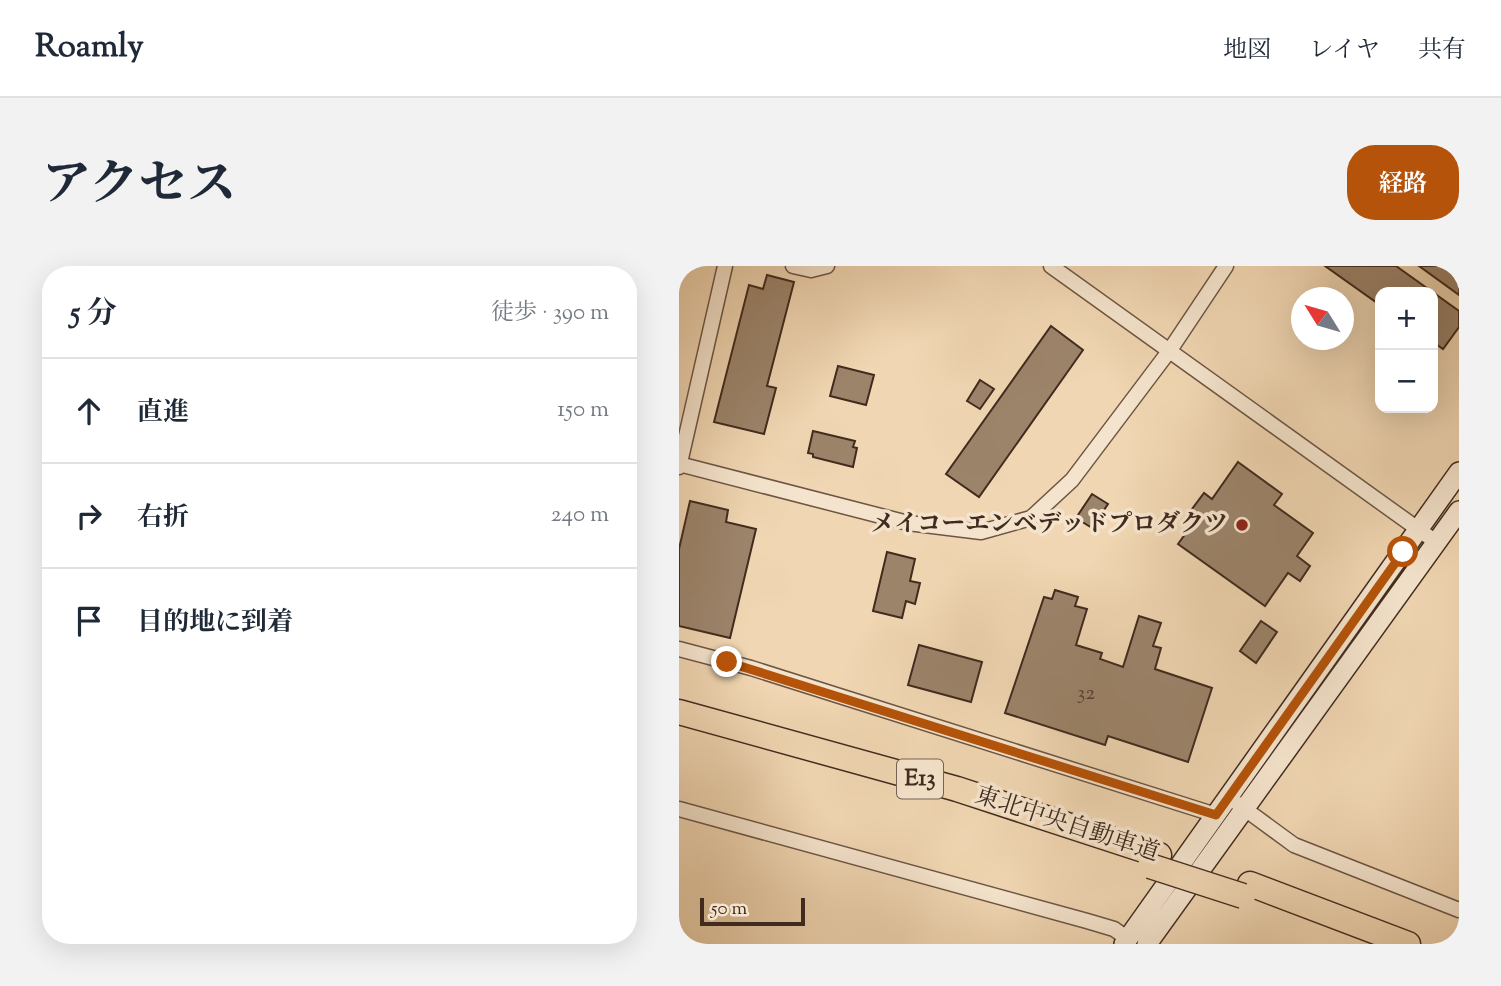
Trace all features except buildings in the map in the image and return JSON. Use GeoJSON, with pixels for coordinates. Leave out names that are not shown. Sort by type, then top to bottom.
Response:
{"type":"FeatureCollection","features":[{"type":"Feature","properties":{"kind":"highway","name":"東北中央自動車道"},"geometry":{"type":"LineString","coordinates":[[679,712],[957,789],[1154,860],[1408,944]]}},
{"type":"Feature","properties":{"kind":"highway","name":"東北中央自動車道"},"geometry":{"type":"LineString","coordinates":[[679,726],[1154,860]]}},
{"type":"Feature","properties":{"kind":"highway","name":"東北中央自動車道"},"geometry":{"type":"LineString","coordinates":[[1246,890],[1375,944]]}},
{"type":"Feature","properties":{"kind":"street"},"geometry":{"type":"LineString","coordinates":[[725,266],[679,465],[908,523],[981,532],[1031,518],[1072,480],[1170,350],[1226,266]]}},
{"type":"Feature","properties":{"kind":"street"},"geometry":{"type":"LineString","coordinates":[[793,266],[811,270],[827,266]]}},
{"type":"Feature","properties":{"kind":"street"},"geometry":{"type":"LineString","coordinates":[[1051,266],[1436,542]]}},
{"type":"Feature","properties":{"kind":"street"},"geometry":{"type":"LineString","coordinates":[[1147,944],[1237,803],[1459,472]]}},
{"type":"Feature","properties":{"kind":"street"},"geometry":{"type":"LineString","coordinates":[[679,809],[1087,921],[1114,929],[1126,941],[1216,815],[1237,803],[1459,511]]}},
{"type":"Feature","properties":{"kind":"street"},"geometry":{"type":"LineString","coordinates":[[679,649],[751,668],[1216,815]]}},
{"type":"Feature","properties":{"kind":"street"},"geometry":{"type":"LineString","coordinates":[[1237,803],[1294,845],[1459,910]]}},
{"type":"Feature","properties":{"kind":"place","name":"メイコーエンベデッドプロダクツ"},"geometry":{"type":"Point","coordinates":[1242,525]}},
{"type":"Feature","properties":{"kind":"route"},"geometry":{"type":"LineString","coordinates":[[727,662],[1216,815],[1403,552]]}}]}
